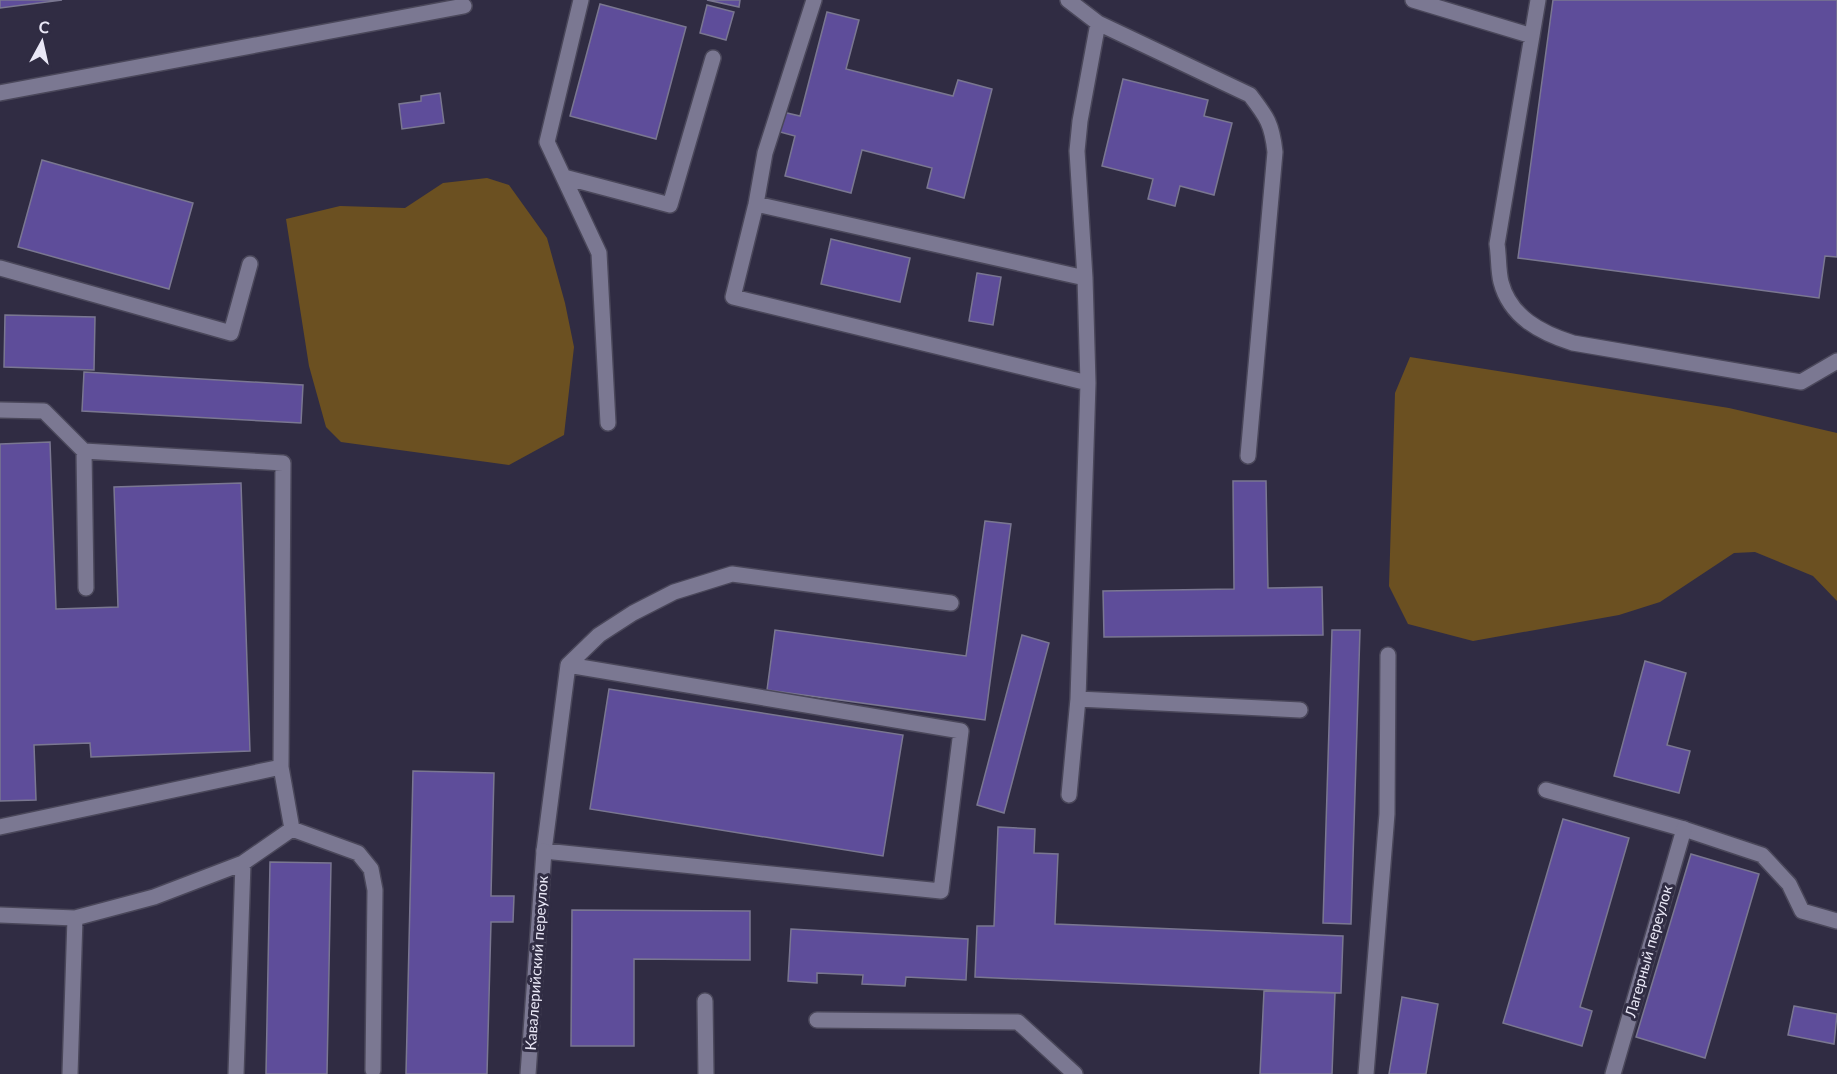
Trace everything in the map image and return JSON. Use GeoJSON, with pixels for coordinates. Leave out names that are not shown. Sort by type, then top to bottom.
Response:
{"type":"FeatureCollection","features":[{"type":"Feature","properties":{"kind":"street"},"geometry":{"type":"LineString","coordinates":[[581,0],[547,142],[599,253],[608,423]]}},
{"type":"Feature","properties":{"kind":"street"},"geometry":{"type":"LineString","coordinates":[[814,0],[765,153],[756,204],[734,297],[1088,383]]}},
{"type":"Feature","properties":{"kind":"street"},"geometry":{"type":"LineString","coordinates":[[1068,0],[1098,23],[1250,95],[1265,114],[1273,130],[1275,152],[1248,456]]}},
{"type":"Feature","properties":{"kind":"street"},"geometry":{"type":"LineString","coordinates":[[1413,0],[1532,36]]}},
{"type":"Feature","properties":{"kind":"street"},"geometry":{"type":"LineString","coordinates":[[1538,0],[1497,244],[1501,282],[1511,305],[1531,326],[1573,343],[1801,382],[1837,361]]}},
{"type":"Feature","properties":{"kind":"street"},"geometry":{"type":"LineString","coordinates":[[0,93],[464,6]]}},
{"type":"Feature","properties":{"kind":"street"},"geometry":{"type":"LineString","coordinates":[[1069,795],[1078,699],[1088,383],[1085,278],[1077,151],[1080,121],[1098,23]]}},
{"type":"Feature","properties":{"kind":"street"},"geometry":{"type":"LineString","coordinates":[[564,177],[670,205],[713,58]]}},
{"type":"Feature","properties":{"kind":"street"},"geometry":{"type":"LineString","coordinates":[[756,204],[1085,278]]}},
{"type":"Feature","properties":{"kind":"street"},"geometry":{"type":"LineString","coordinates":[[0,268],[231,333],[250,264]]}},
{"type":"Feature","properties":{"kind":"street"},"geometry":{"type":"LineString","coordinates":[[0,410],[44,411],[84,451],[283,463],[281,767],[292,829]]}},
{"type":"Feature","properties":{"kind":"street"},"geometry":{"type":"LineString","coordinates":[[84,451],[86,588]]}},
{"type":"Feature","properties":{"kind":"street"},"geometry":{"type":"LineString","coordinates":[[568,665],[600,635],[633,613],[674,592],[732,574],[951,603]]}},
{"type":"Feature","properties":{"kind":"street"},"geometry":{"type":"LineString","coordinates":[[1366,1074],[1387,814],[1388,655]]}},
{"type":"Feature","properties":{"kind":"street"},"geometry":{"type":"LineString","coordinates":[[544,851],[940,891],[944,868],[961,731],[568,665]]}},
{"type":"Feature","properties":{"kind":"street","name":"Кавалерийский переулок"},"geometry":{"type":"LineString","coordinates":[[528,1074],[544,851],[568,665]]}},
{"type":"Feature","properties":{"kind":"street"},"geometry":{"type":"LineString","coordinates":[[1078,699],[1300,710]]}},
{"type":"Feature","properties":{"kind":"street"},"geometry":{"type":"LineString","coordinates":[[0,827],[281,767]]}},
{"type":"Feature","properties":{"kind":"street"},"geometry":{"type":"LineString","coordinates":[[1546,790],[1684,829],[1762,855],[1789,884],[1802,910],[1837,921]]}},
{"type":"Feature","properties":{"kind":"street"},"geometry":{"type":"LineString","coordinates":[[0,915],[75,918],[154,897],[243,863],[292,829]]}},
{"type":"Feature","properties":{"kind":"street"},"geometry":{"type":"LineString","coordinates":[[292,829],[358,853],[370,869],[375,890],[373,1071]]}},
{"type":"Feature","properties":{"kind":"street","name":"Лагерный переулок"},"geometry":{"type":"LineString","coordinates":[[1613,1074],[1684,829]]}},
{"type":"Feature","properties":{"kind":"street"},"geometry":{"type":"LineString","coordinates":[[236,1074],[243,863]]}},
{"type":"Feature","properties":{"kind":"street"},"geometry":{"type":"LineString","coordinates":[[70,1074],[75,918]]}},
{"type":"Feature","properties":{"kind":"street"},"geometry":{"type":"LineString","coordinates":[[705,1001],[706,1074]]}},
{"type":"Feature","properties":{"kind":"street"},"geometry":{"type":"LineString","coordinates":[[817,1020],[1018,1022],[1075,1074]]}},
{"type":"Feature","properties":{"kind":"shaded area"},"geometry":{"type":"Polygon","coordinates":[[[487,178],[509,185],[547,238],[565,303],[574,347],[564,435],[509,465],[341,442],[326,427],[309,366],[286,219],[340,206],[405,208],[443,183],[487,178]]]}},
{"type":"Feature","properties":{"kind":"shaded area"},"geometry":{"type":"Polygon","coordinates":[[[1410,357],[1729,408],[1837,433],[1837,601],[1813,576],[1755,552],[1734,553],[1660,602],[1619,615],[1473,641],[1408,624],[1389,586],[1395,393],[1410,357]]]}},
{"type":"Feature","properties":{"kind":"building"},"geometry":{"type":"Polygon","coordinates":[[[0,0],[62,0],[0,8],[0,0]]]}},
{"type":"Feature","properties":{"kind":"building"},"geometry":{"type":"Polygon","coordinates":[[[707,0],[740,0],[739,7],[707,0]]]}},
{"type":"Feature","properties":{"kind":"building"},"geometry":{"type":"Polygon","coordinates":[[[1553,0],[1837,0],[1837,257],[1825,256],[1819,298],[1518,258],[1553,0]]]}},
{"type":"Feature","properties":{"kind":"building"},"geometry":{"type":"Polygon","coordinates":[[[600,4],[686,27],[656,139],[570,116],[600,4]]]}},
{"type":"Feature","properties":{"kind":"building"},"geometry":{"type":"Polygon","coordinates":[[[707,5],[734,12],[726,40],[700,33],[707,5]]]}},
{"type":"Feature","properties":{"kind":"building"},"geometry":{"type":"Polygon","coordinates":[[[827,12],[859,20],[846,69],[953,96],[958,80],[992,89],[964,198],[927,188],[932,168],[862,150],[851,193],[785,176],[795,136],[769,129],[774,110],[800,116],[827,12]]]}},
{"type":"Feature","properties":{"kind":"building"},"geometry":{"type":"Polygon","coordinates":[[[1123,79],[1208,100],[1204,116],[1232,123],[1214,195],[1180,186],[1175,206],[1148,199],[1153,179],[1102,166],[1123,79]]]}},
{"type":"Feature","properties":{"kind":"building"},"geometry":{"type":"Polygon","coordinates":[[[440,93],[444,123],[402,129],[399,104],[421,101],[421,96],[440,93]]]}},
{"type":"Feature","properties":{"kind":"building"},"geometry":{"type":"Polygon","coordinates":[[[42,160],[193,203],[169,289],[18,247],[42,160]]]}},
{"type":"Feature","properties":{"kind":"building"},"geometry":{"type":"Polygon","coordinates":[[[831,239],[910,258],[900,302],[821,284],[831,239]]]}},
{"type":"Feature","properties":{"kind":"building"},"geometry":{"type":"Polygon","coordinates":[[[977,273],[1001,277],[993,325],[969,321],[977,273]]]}},
{"type":"Feature","properties":{"kind":"building"},"geometry":{"type":"Polygon","coordinates":[[[5,315],[95,317],[94,370],[4,367],[5,315]]]}},
{"type":"Feature","properties":{"kind":"building"},"geometry":{"type":"Polygon","coordinates":[[[84,372],[303,385],[301,423],[82,411],[84,372]]]}},
{"type":"Feature","properties":{"kind":"building"},"geometry":{"type":"Polygon","coordinates":[[[50,442],[56,609],[118,607],[114,487],[241,483],[250,751],[91,757],[90,743],[34,745],[36,800],[0,801],[0,444],[50,442]]]}},
{"type":"Feature","properties":{"kind":"building"},"geometry":{"type":"Polygon","coordinates":[[[1233,481],[1266,481],[1268,588],[1322,587],[1323,635],[1104,637],[1103,591],[1234,589],[1233,481]]]}},
{"type":"Feature","properties":{"kind":"building"},"geometry":{"type":"Polygon","coordinates":[[[985,521],[1011,524],[985,720],[767,690],[775,630],[966,656],[985,521]]]}},
{"type":"Feature","properties":{"kind":"building"},"geometry":{"type":"Polygon","coordinates":[[[1332,630],[1360,630],[1351,924],[1323,923],[1332,630]]]}},
{"type":"Feature","properties":{"kind":"building"},"geometry":{"type":"Polygon","coordinates":[[[1022,635],[1049,643],[1004,813],[977,805],[1022,635]]]}},
{"type":"Feature","properties":{"kind":"building"},"geometry":{"type":"Polygon","coordinates":[[[1645,661],[1686,673],[1667,745],[1690,751],[1679,793],[1614,776],[1645,661]]]}},
{"type":"Feature","properties":{"kind":"building"},"geometry":{"type":"Polygon","coordinates":[[[609,689],[903,735],[883,856],[590,809],[609,689]]]}},
{"type":"Feature","properties":{"kind":"building"},"geometry":{"type":"Polygon","coordinates":[[[413,771],[494,773],[491,896],[514,896],[513,922],[491,922],[487,1074],[406,1074],[413,771]]]}},
{"type":"Feature","properties":{"kind":"building"},"geometry":{"type":"Polygon","coordinates":[[[1563,819],[1629,838],[1580,1007],[1592,1011],[1582,1046],[1503,1023],[1563,819]]]}},
{"type":"Feature","properties":{"kind":"building"},"geometry":{"type":"Polygon","coordinates":[[[998,827],[1035,829],[1034,853],[1058,854],[1055,924],[1343,936],[1341,993],[975,977],[977,926],[994,926],[998,827]]]}},
{"type":"Feature","properties":{"kind":"building"},"geometry":{"type":"Polygon","coordinates":[[[1691,854],[1759,874],[1705,1058],[1636,1037],[1691,854]]]}},
{"type":"Feature","properties":{"kind":"building"},"geometry":{"type":"Polygon","coordinates":[[[270,862],[331,863],[327,1074],[266,1074],[270,862]]]}},
{"type":"Feature","properties":{"kind":"building"},"geometry":{"type":"Polygon","coordinates":[[[572,910],[750,911],[750,960],[634,959],[634,1046],[571,1046],[572,910]]]}},
{"type":"Feature","properties":{"kind":"building"},"geometry":{"type":"Polygon","coordinates":[[[791,929],[968,939],[966,980],[906,977],[905,986],[862,984],[863,975],[817,973],[817,983],[788,981],[791,929]]]}},
{"type":"Feature","properties":{"kind":"building"},"geometry":{"type":"Polygon","coordinates":[[[1264,991],[1335,993],[1332,1074],[1260,1074],[1264,991]]]}},
{"type":"Feature","properties":{"kind":"building"},"geometry":{"type":"Polygon","coordinates":[[[1402,997],[1438,1004],[1426,1074],[1389,1074],[1402,997]]]}},
{"type":"Feature","properties":{"kind":"building"},"geometry":{"type":"Polygon","coordinates":[[[1794,1006],[1837,1014],[1834,1044],[1788,1035],[1794,1006]]]}}]}
